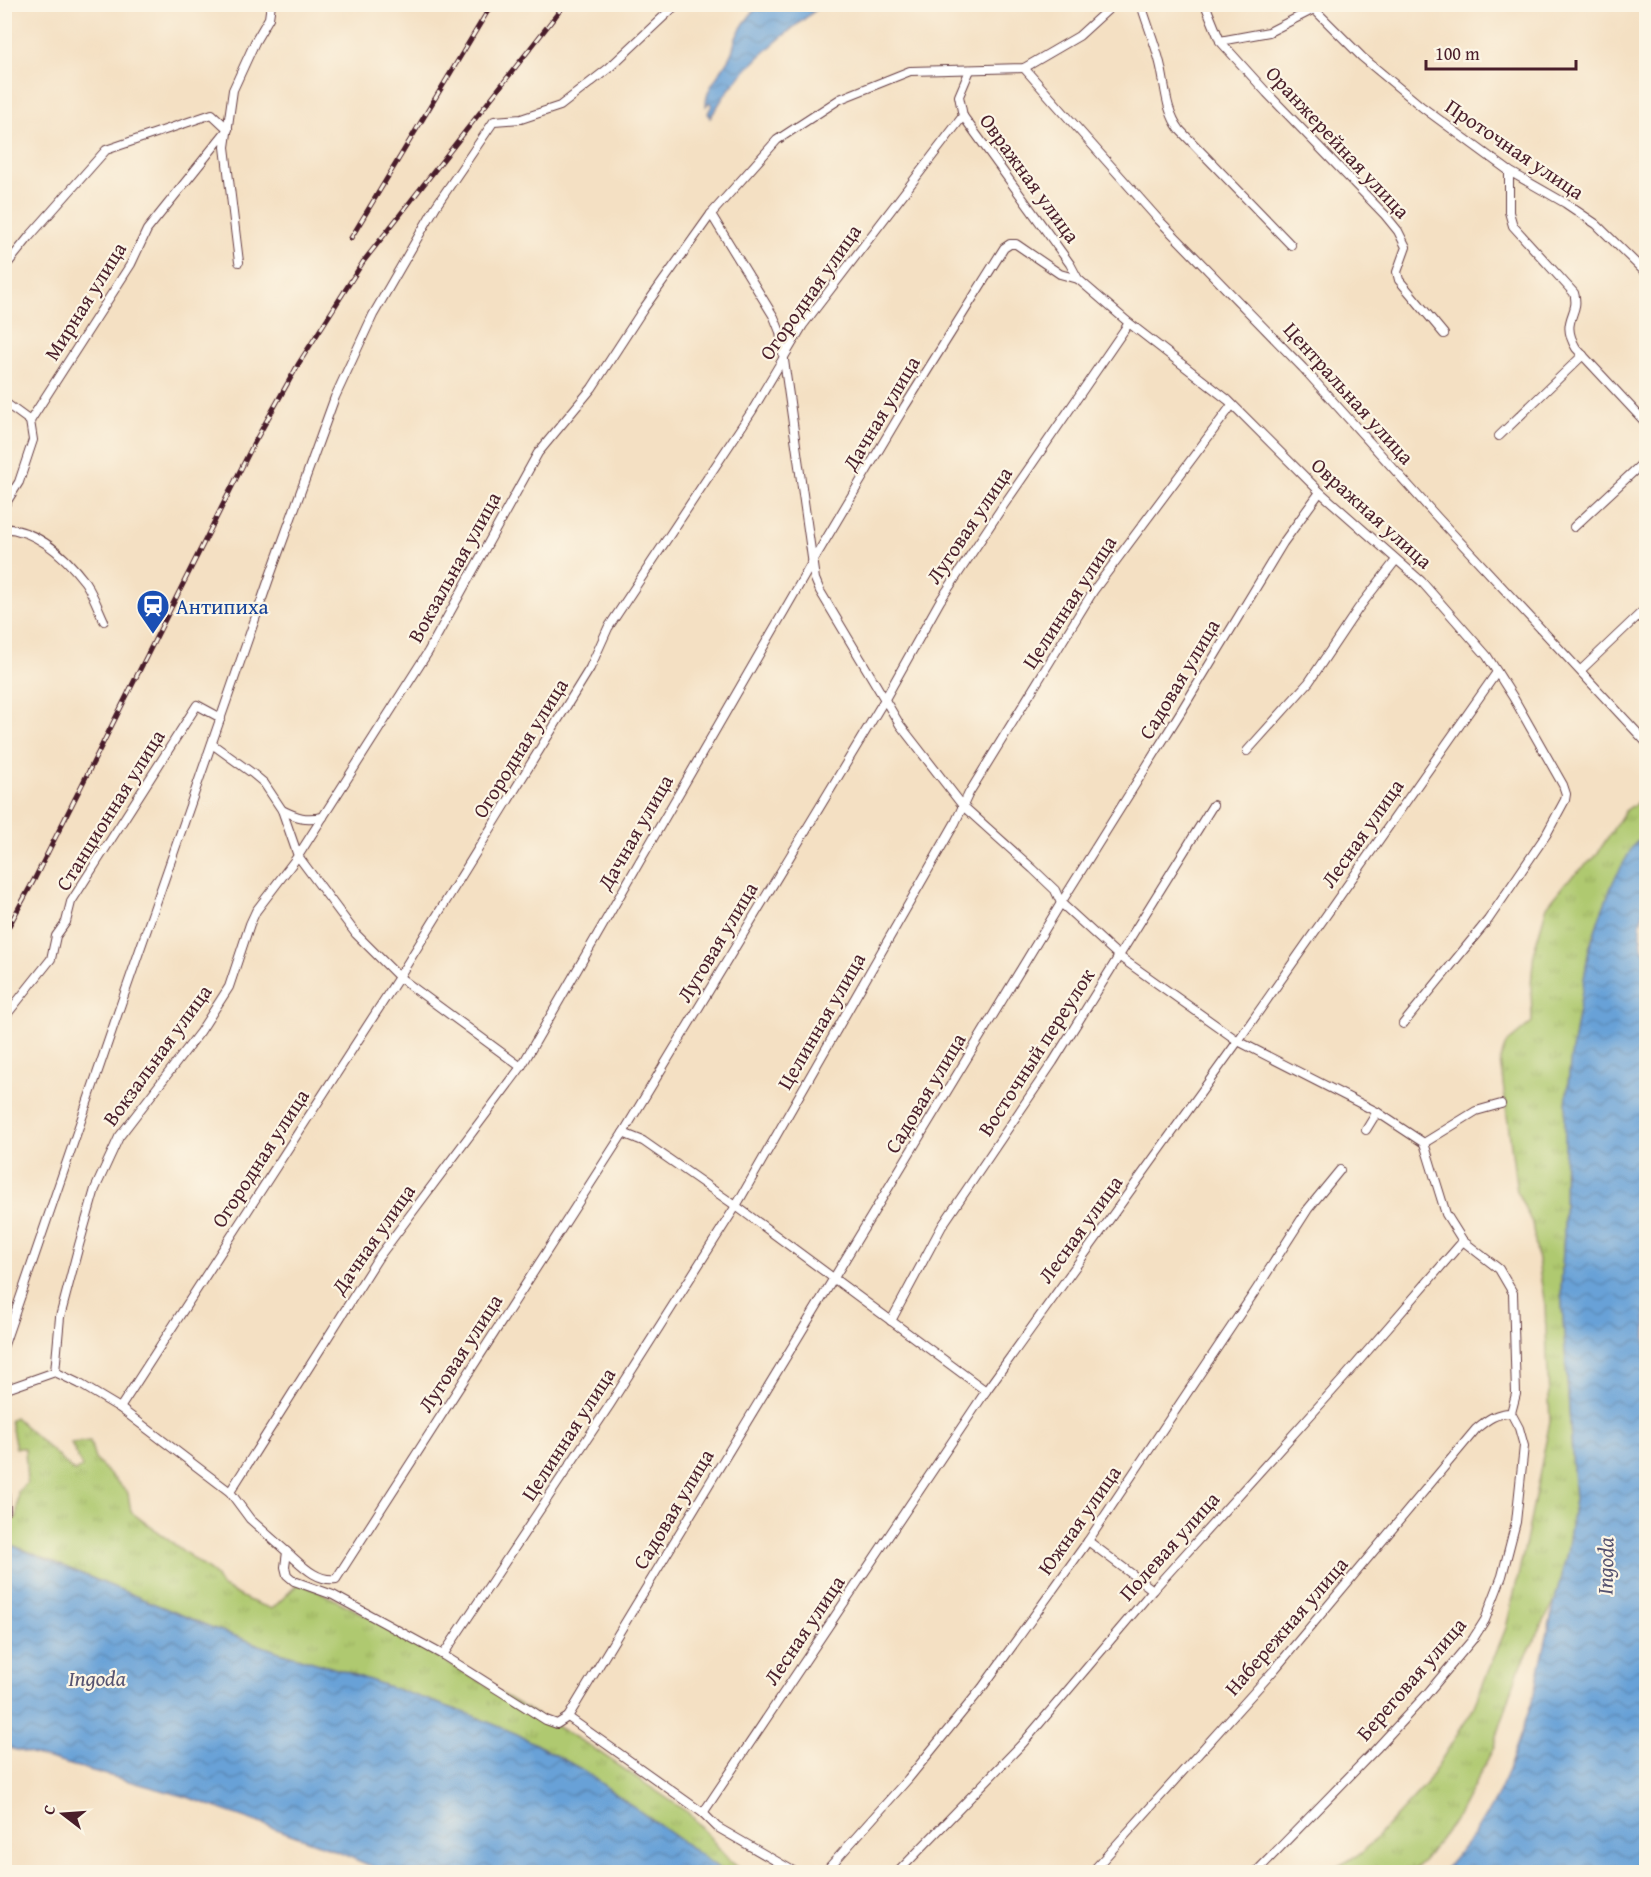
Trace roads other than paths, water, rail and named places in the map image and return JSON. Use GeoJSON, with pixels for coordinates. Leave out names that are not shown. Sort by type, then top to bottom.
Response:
{"type":"FeatureCollection","features":[{"type":"Feature","properties":{"kind":"street"},"geometry":{"type":"LineString","coordinates":[[239,262],[225,147],[233,90],[269,18],[271,4]]}},
{"type":"Feature","properties":{"kind":"street"},"geometry":{"type":"LineString","coordinates":[[4,1345],[221,718],[335,397],[373,315],[436,206],[494,121],[521,119],[560,106],[609,68],[677,4]]}},
{"type":"Feature","properties":{"kind":"street","name":"Вокзальная улица"},"geometry":{"type":"LineString","coordinates":[[55,1372],[60,1317],[79,1245],[95,1189],[119,1137],[200,1032],[229,987],[256,911],[298,856],[428,652],[538,453],[592,388],[644,308],[711,214],[777,140],[840,99],[910,71],[1024,68],[1079,36],[1114,4]]}},
{"type":"Feature","properties":{"kind":"street"},"geometry":{"type":"LineString","coordinates":[[1141,4],[1160,63],[1173,121],[1292,245]]}},
{"type":"Feature","properties":{"kind":"street","name":"Оранжерейная улица"},"geometry":{"type":"LineString","coordinates":[[1205,4],[1220,41],[1267,93],[1385,214],[1398,231],[1406,247],[1397,272],[1398,280],[1444,334]]}},
{"type":"Feature","properties":{"kind":"street"},"geometry":{"type":"LineString","coordinates":[[1220,41],[1269,32],[1314,7]]}},
{"type":"Feature","properties":{"kind":"street","name":"Проточная улица"},"geometry":{"type":"LineString","coordinates":[[1314,7],[1362,57],[1422,107],[1509,171],[1565,203],[1596,224],[1647,273]]}},
{"type":"Feature","properties":{"kind":"street","name":"Центральная улица"},"geometry":{"type":"LineString","coordinates":[[1024,68],[1158,219],[1303,368],[1437,517],[1581,670],[1643,732],[1647,742]]}},
{"type":"Feature","properties":{"kind":"street","name":"Овражная улица"},"geometry":{"type":"LineString","coordinates":[[970,70],[959,96],[963,116],[1070,264],[1078,279],[1129,324],[1228,400],[1320,492],[1421,581],[1487,656],[1563,785],[1565,800],[1546,835],[1488,920],[1403,1024]]}},
{"type":"Feature","properties":{"kind":"street"},"geometry":{"type":"LineString","coordinates":[[4,268],[106,150],[212,114],[228,129]]}},
{"type":"Feature","properties":{"kind":"street","name":"Огородная улица"},"geometry":{"type":"LineString","coordinates":[[120,1408],[399,977],[590,669],[608,628],[752,411],[803,325],[963,116]]}},
{"type":"Feature","properties":{"kind":"street","name":"Мирная улица"},"geometry":{"type":"LineString","coordinates":[[30,421],[131,264],[147,230],[228,129]]}},
{"type":"Feature","properties":{"kind":"street"},"geometry":{"type":"LineString","coordinates":[[1509,171],[1509,212],[1514,226],[1574,293],[1576,301],[1569,326],[1569,336],[1576,348],[1647,423]]}},
{"type":"Feature","properties":{"kind":"street"},"geometry":{"type":"LineString","coordinates":[[711,214],[774,316],[780,332],[815,579],[900,725],[963,806],[1033,868],[1055,890],[1061,903],[1120,957],[1238,1041],[1377,1112],[1424,1143],[1446,1214],[1463,1241],[1499,1269],[1513,1293],[1516,1394],[1511,1413]]}},
{"type":"Feature","properties":{"kind":"street","name":"Дачная улица"},"geometry":{"type":"LineString","coordinates":[[230,1492],[378,1258],[520,1067],[813,561],[905,406],[1004,248],[1010,244],[1016,244],[1060,274],[1078,279]]}},
{"type":"Feature","properties":{"kind":"street","name":"Луговая улица"},"geometry":{"type":"LineString","coordinates":[[287,1552],[317,1576],[328,1580],[336,1579],[622,1133],[885,699],[940,601],[1129,324]]}},
{"type":"Feature","properties":{"kind":"street"},"geometry":{"type":"LineString","coordinates":[[1499,436],[1583,355]]}},
{"type":"Feature","properties":{"kind":"street"},"geometry":{"type":"LineString","coordinates":[[4,402],[30,421],[33,440],[19,482],[4,506]]}},
{"type":"Feature","properties":{"kind":"street","name":"Целинная улица"},"geometry":{"type":"LineString","coordinates":[[443,1655],[609,1406],[736,1206],[949,834],[969,793],[1094,590],[1232,405]]}},
{"type":"Feature","properties":{"kind":"street"},"geometry":{"type":"LineString","coordinates":[[1574,527],[1647,460]]}},
{"type":"Feature","properties":{"kind":"street","name":"Садовая улица"},"geometry":{"type":"LineString","coordinates":[[568,1717],[1061,903],[1283,543],[1320,492]]}},
{"type":"Feature","properties":{"kind":"street"},"geometry":{"type":"LineString","coordinates":[[4,528],[22,531],[36,537],[58,552],[86,584],[104,621]]}},
{"type":"Feature","properties":{"kind":"street"},"geometry":{"type":"LineString","coordinates":[[1247,751],[1309,682],[1358,609],[1396,560]]}},
{"type":"Feature","properties":{"kind":"street"},"geometry":{"type":"LineString","coordinates":[[1581,670],[1647,608]]}},
{"type":"Feature","properties":{"kind":"street","name":"Лесная улица"},"geometry":{"type":"LineString","coordinates":[[703,1813],[986,1391],[1238,1041],[1497,672]]}},
{"type":"Feature","properties":{"kind":"street","name":"Станционная улица"},"geometry":{"type":"LineString","coordinates":[[4,1018],[51,958],[56,936],[66,922],[71,902],[197,705],[221,718]]}},
{"type":"Feature","properties":{"kind":"street"},"geometry":{"type":"LineString","coordinates":[[212,744],[264,783],[282,810],[298,856],[356,934],[399,977],[520,1067]]}},
{"type":"Feature","properties":{"kind":"street","name":"Восточный переулок"},"geometry":{"type":"LineString","coordinates":[[891,1321],[942,1226],[1053,1062],[1213,805]]}},
{"type":"Feature","properties":{"kind":"street"},"geometry":{"type":"LineString","coordinates":[[282,810],[296,818],[323,817]]}},
{"type":"Feature","properties":{"kind":"street"},"geometry":{"type":"LineString","coordinates":[[1424,1143],[1476,1111],[1501,1104]]}},
{"type":"Feature","properties":{"kind":"street"},"geometry":{"type":"LineString","coordinates":[[1366,1130],[1377,1112]]}},
{"type":"Feature","properties":{"kind":"street"},"geometry":{"type":"LineString","coordinates":[[622,1133],[643,1141],[736,1206],[986,1391]]}},
{"type":"Feature","properties":{"kind":"street","name":"Южная улица"},"geometry":{"type":"LineString","coordinates":[[825,1872],[908,1779],[982,1688],[1088,1540],[1308,1209],[1340,1170]]}},
{"type":"Feature","properties":{"kind":"street","name":"Полевая улица"},"geometry":{"type":"LineString","coordinates":[[898,1872],[1023,1743],[1153,1590],[1344,1378],[1463,1241]]}},
{"type":"Feature","properties":{"kind":"street"},"geometry":{"type":"LineString","coordinates":[[4,1390],[55,1372],[120,1408],[230,1492],[250,1519],[287,1552],[285,1567],[287,1575],[294,1581],[333,1595],[443,1655],[546,1720],[557,1724],[568,1717],[703,1813],[717,1827],[795,1872]]}},
{"type":"Feature","properties":{"kind":"street","name":"Набережная улица"},"geometry":{"type":"LineString","coordinates":[[1092,1872],[1275,1669],[1476,1429],[1500,1413],[1511,1413]]}},
{"type":"Feature","properties":{"kind":"street","name":"Береговая улица"},"geometry":{"type":"LineString","coordinates":[[1256,1872],[1426,1695],[1473,1639],[1485,1620],[1502,1576],[1516,1522],[1524,1446],[1519,1428],[1511,1413]]}},
{"type":"Feature","properties":{"kind":"street"},"geometry":{"type":"LineString","coordinates":[[4,1469],[6,1511]]}},
{"type":"Feature","properties":{"kind":"street"},"geometry":{"type":"LineString","coordinates":[[1088,1540],[1153,1590]]}},
{"type":"Feature","properties":{"kind":"water"},"geometry":{"type":"Polygon","coordinates":[[[778,5],[822,5],[774,43],[741,75],[710,118],[708,113],[712,105],[709,102],[706,106],[708,93],[727,62],[742,26],[757,8],[774,9],[778,5]]]}},
{"type":"Feature","properties":{"kind":"water","name":"Ingoda"},"geometry":{"type":"Polygon","coordinates":[[[1646,833],[1646,899],[1640,925],[1642,946],[1646,955],[1646,1823],[1639,1872],[1442,1872],[1475,1833],[1495,1800],[1508,1771],[1533,1698],[1567,1553],[1575,1499],[1561,1289],[1565,1116],[1570,1063],[1589,949],[1613,882],[1633,846],[1646,833]]]}},
{"type":"Feature","properties":{"kind":"water","name":"Ingoda"},"geometry":{"type":"Polygon","coordinates":[[[4,1542],[213,1628],[466,1713],[517,1734],[581,1769],[724,1872],[385,1872],[324,1846],[187,1797],[5,1747],[4,1542]]]}},
{"type":"Feature","properties":{"kind":"railway"},"geometry":{"type":"LineString","coordinates":[[351,238],[492,4]]}},
{"type":"Feature","properties":{"kind":"railway"},"geometry":{"type":"LineString","coordinates":[[4,935],[35,878],[253,445],[299,363],[363,262],[565,4]]}},
{"type":"Feature","properties":{"kind":"place","name":"Антипиха"},"geometry":{"type":"Point","coordinates":[153,635]}}]}
